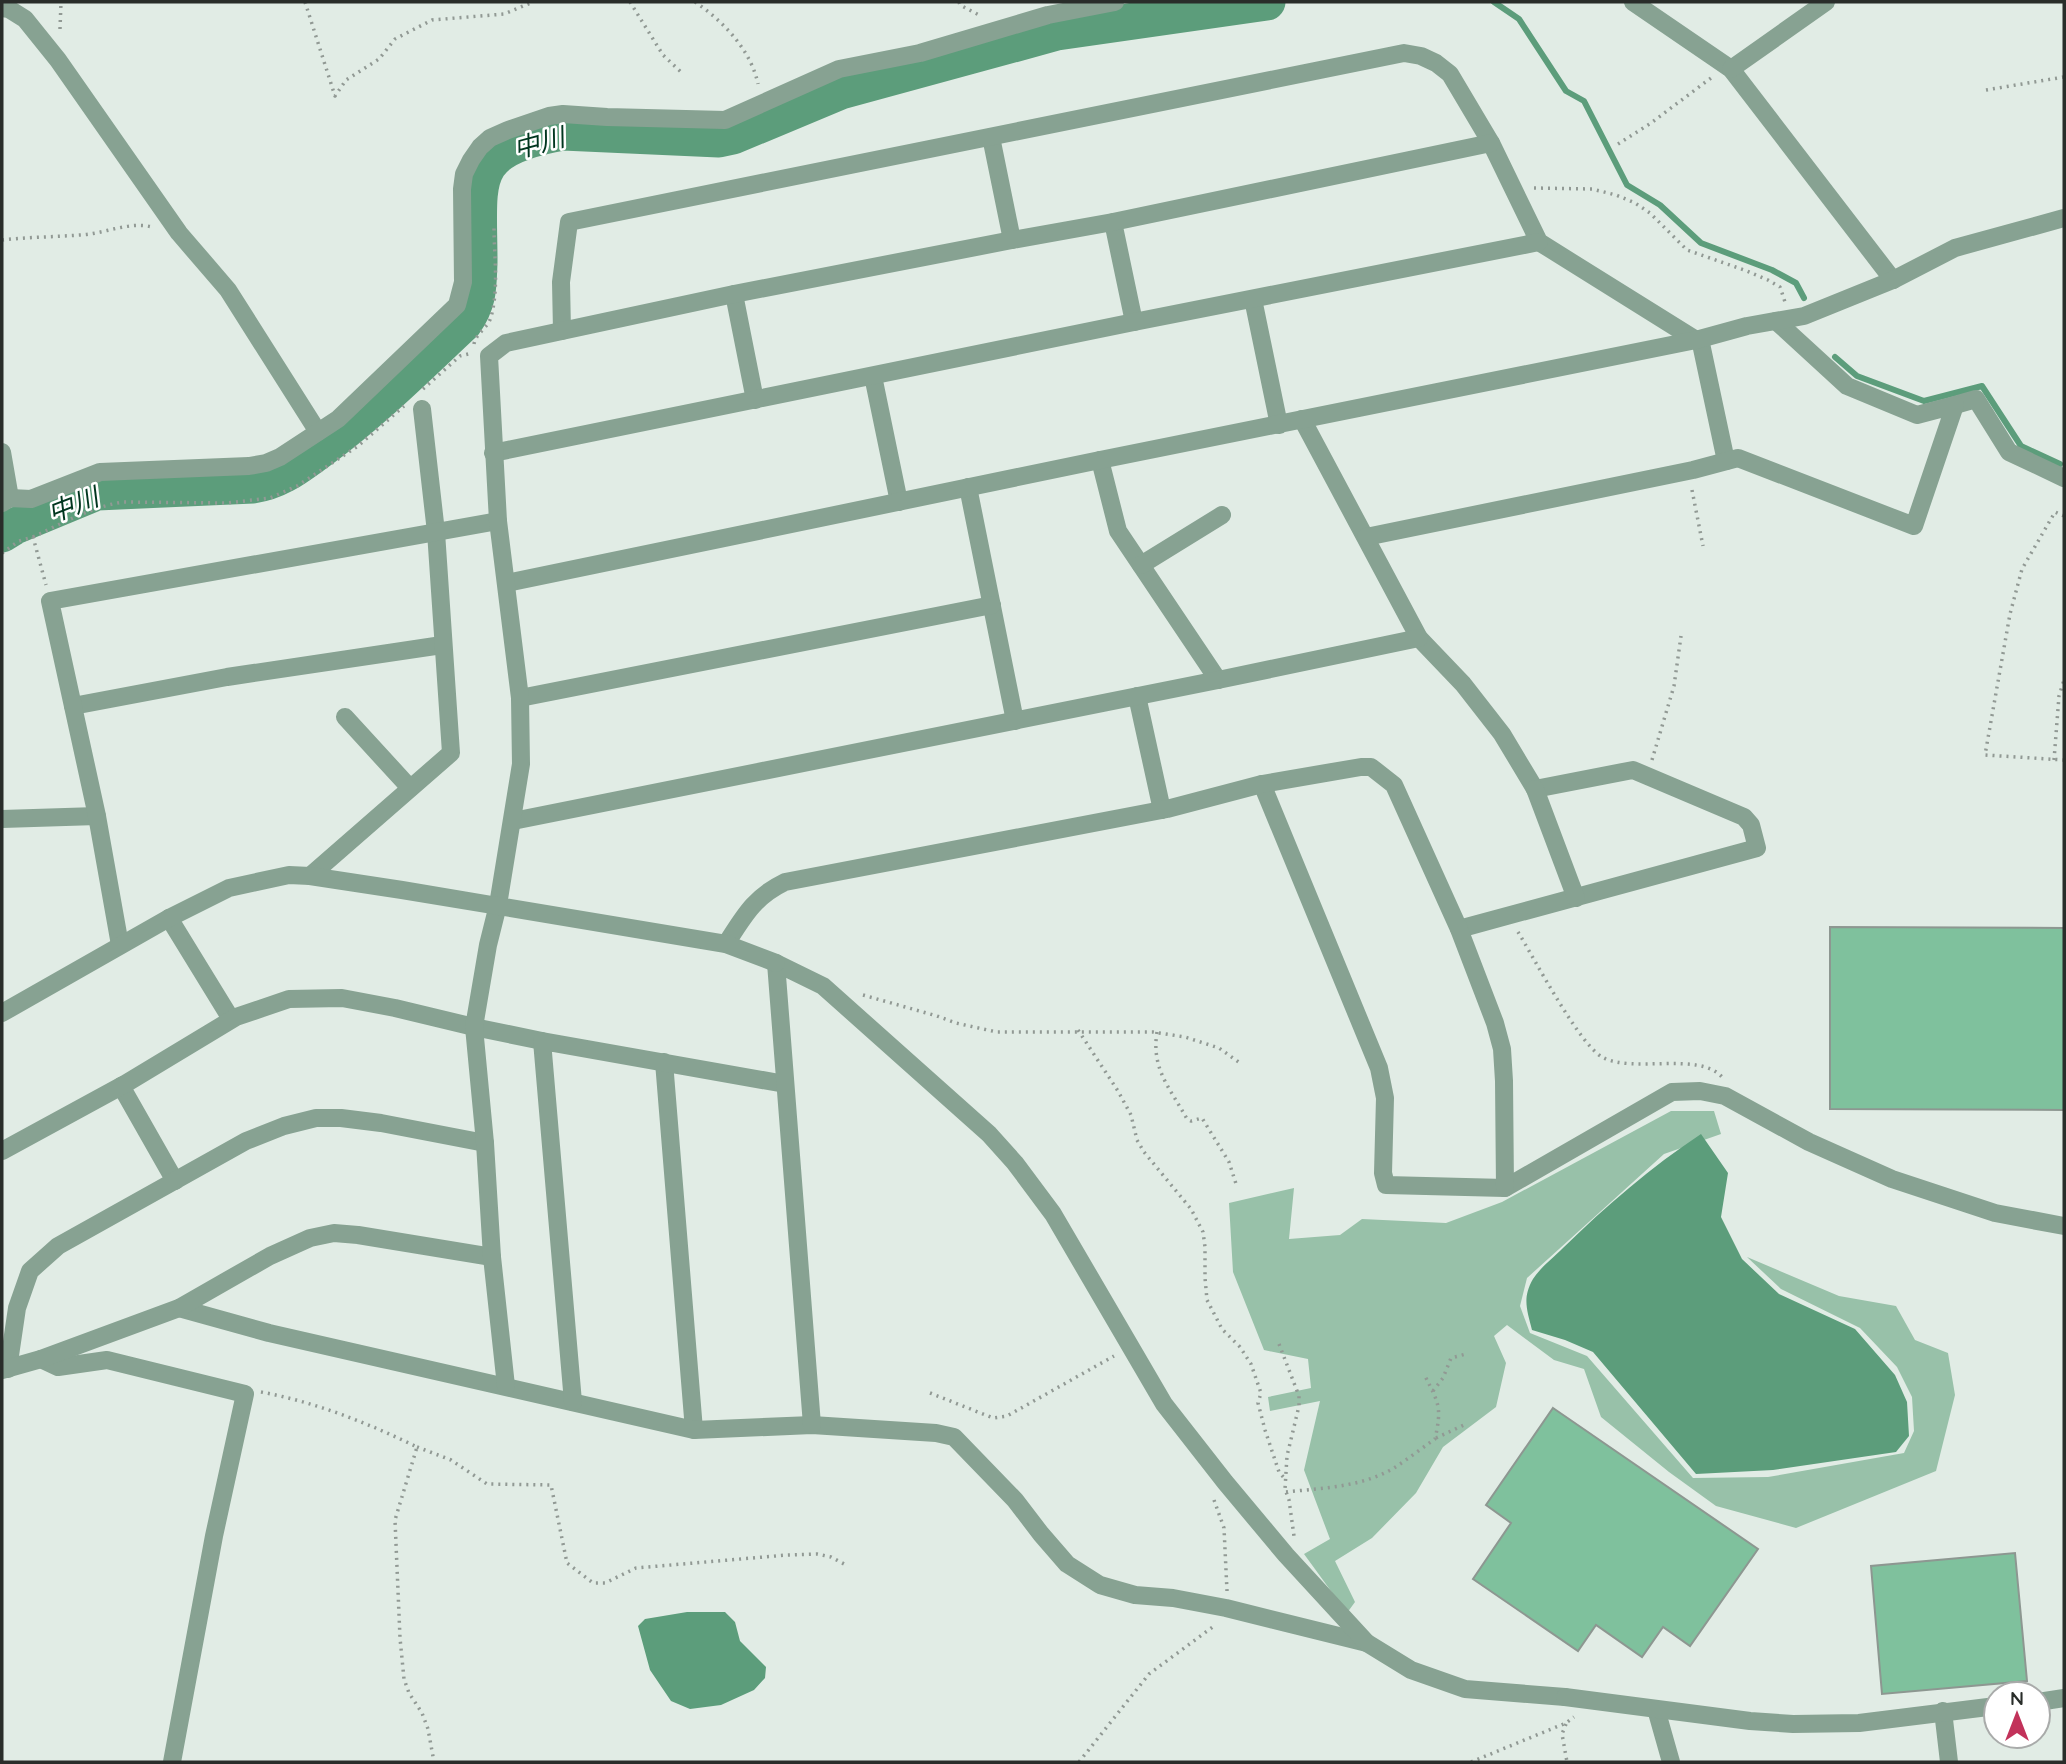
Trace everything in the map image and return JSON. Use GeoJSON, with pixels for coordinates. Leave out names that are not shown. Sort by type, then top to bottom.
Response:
{"type":"FeatureCollection","features":[{"type":"Feature","properties":{"kind":"street"},"geometry":{"type":"LineString","coordinates":[[2,452],[6,500],[32,499],[100,472],[266,463],[280,457],[338,419],[457,305],[463,282],[464,174],[480,147],[490,138],[549,116],[563,114],[724,120],[839,69],[920,53],[1048,15],[1115,2]]}},
{"type":"Feature","properties":{"kind":"street"},"geometry":{"type":"LineString","coordinates":[[1633,2],[1727,66],[1893,280]]}},
{"type":"Feature","properties":{"kind":"street"},"geometry":{"type":"LineString","coordinates":[[1727,66],[1826,2]]}},
{"type":"Feature","properties":{"kind":"street"},"geometry":{"type":"LineString","coordinates":[[2,8],[9,9],[25,19],[58,60],[179,233],[228,290],[318,432]]}},
{"type":"Feature","properties":{"kind":"street"},"geometry":{"type":"LineString","coordinates":[[562,331],[561,282],[569,222],[1404,53],[1421,56],[1450,74],[1491,143],[1539,242],[1698,339],[1726,461]]}},
{"type":"Feature","properties":{"kind":"street"},"geometry":{"type":"LineString","coordinates":[[990,138],[1012,240]]}},
{"type":"Feature","properties":{"kind":"street"},"geometry":{"type":"LineString","coordinates":[[506,1386],[492,1257],[474,1027],[498,905],[521,764],[520,698],[498,521],[489,356],[506,343],[734,294],[1113,222],[1491,143]]}},
{"type":"Feature","properties":{"kind":"street"},"geometry":{"type":"LineString","coordinates":[[507,583],[1804,316],[1893,280],[1955,248],[2064,218]]}},
{"type":"Feature","properties":{"kind":"street"},"geometry":{"type":"LineString","coordinates":[[1113,222],[1134,322]]}},
{"type":"Feature","properties":{"kind":"street"},"geometry":{"type":"LineString","coordinates":[[493,453],[1539,242]]}},
{"type":"Feature","properties":{"kind":"street"},"geometry":{"type":"LineString","coordinates":[[734,294],[755,400]]}},
{"type":"Feature","properties":{"kind":"street"},"geometry":{"type":"LineString","coordinates":[[1252,299],[1279,425]]}},
{"type":"Feature","properties":{"kind":"street"},"geometry":{"type":"LineString","coordinates":[[1783,320],[1847,386],[1917,415],[1976,398],[2009,452],[2064,478]]}},
{"type":"Feature","properties":{"kind":"street"},"geometry":{"type":"LineString","coordinates":[[873,376],[899,502]]}},
{"type":"Feature","properties":{"kind":"street"},"geometry":{"type":"LineString","coordinates":[[1366,537],[1688,471],[1738,458],[1914,526],[1955,405]]}},
{"type":"Feature","properties":{"kind":"street"},"geometry":{"type":"LineString","coordinates":[[310,876],[451,753],[436,532],[422,408]]}},
{"type":"Feature","properties":{"kind":"street"},"geometry":{"type":"LineString","coordinates":[[1302,419],[1419,638],[1463,684],[1502,734],[1535,789],[1576,898]]}},
{"type":"Feature","properties":{"kind":"street"},"geometry":{"type":"LineString","coordinates":[[1100,460],[1118,531],[1218,680]]}},
{"type":"Feature","properties":{"kind":"street"},"geometry":{"type":"LineString","coordinates":[[968,487],[1016,721]]}},
{"type":"Feature","properties":{"kind":"street"},"geometry":{"type":"LineString","coordinates":[[1141,565],[1223,515]]}},
{"type":"Feature","properties":{"kind":"street"},"geometry":{"type":"LineString","coordinates":[[120,945],[97,816],[50,601],[498,521]]}},
{"type":"Feature","properties":{"kind":"street"},"geometry":{"type":"LineString","coordinates":[[520,698],[992,605]]}},
{"type":"Feature","properties":{"kind":"street"},"geometry":{"type":"LineString","coordinates":[[513,821],[1419,638]]}},
{"type":"Feature","properties":{"kind":"street"},"geometry":{"type":"LineString","coordinates":[[73,706],[227,677],[442,645]]}},
{"type":"Feature","properties":{"kind":"street"},"geometry":{"type":"LineString","coordinates":[[1137,696],[1162,810]]}},
{"type":"Feature","properties":{"kind":"street"},"geometry":{"type":"LineString","coordinates":[[345,717],[410,788]]}},
{"type":"Feature","properties":{"kind":"street"},"geometry":{"type":"LineString","coordinates":[[726,944],[749,909],[766,891],[785,882],[1162,810],[1262,784],[1371,767],[1394,785],[1459,929],[1495,1023],[1502,1049],[1505,1188]]}},
{"type":"Feature","properties":{"kind":"street"},"geometry":{"type":"LineString","coordinates":[[1459,929],[1757,848],[1751,825],[1744,817],[1633,770],[1535,789]]}},
{"type":"Feature","properties":{"kind":"street"},"geometry":{"type":"LineString","coordinates":[[1262,784],[1379,1068],[1385,1098],[1383,1173],[1386,1185],[1505,1188],[1672,1092],[1700,1091],[1725,1096],[1809,1142],[1892,1180],[1995,1213],[2064,1226]]}},
{"type":"Feature","properties":{"kind":"street"},"geometry":{"type":"LineString","coordinates":[[2,819],[97,816]]}},
{"type":"Feature","properties":{"kind":"street"},"geometry":{"type":"LineString","coordinates":[[2,1013],[169,918],[229,888],[289,875],[498,905],[726,944],[776,963],[823,986],[989,1134],[1016,1163],[1053,1214],[1164,1404],[1221,1477],[1283,1552],[1367,1643],[1410,1670],[1465,1689],[1565,1697],[1793,1724],[1859,1723],[1982,1707]]}},
{"type":"Feature","properties":{"kind":"street"},"geometry":{"type":"LineString","coordinates":[[169,918],[231,1020]]}},
{"type":"Feature","properties":{"kind":"street"},"geometry":{"type":"LineString","coordinates":[[776,963],[812,1425]]}},
{"type":"Feature","properties":{"kind":"street"},"geometry":{"type":"LineString","coordinates":[[2,1151],[121,1086],[231,1020],[289,999],[342,998],[542,1041],[785,1084]]}},
{"type":"Feature","properties":{"kind":"street"},"geometry":{"type":"LineString","coordinates":[[542,1041],[573,1402]]}},
{"type":"Feature","properties":{"kind":"street"},"geometry":{"type":"LineString","coordinates":[[664,1062],[694,1430]]}},
{"type":"Feature","properties":{"kind":"street"},"geometry":{"type":"LineString","coordinates":[[121,1086],[175,1181]]}},
{"type":"Feature","properties":{"kind":"street"},"geometry":{"type":"LineString","coordinates":[[485,1143],[341,1118],[316,1118],[284,1126],[246,1141],[58,1246],[30,1271],[17,1308],[5,1369],[41,1359],[180,1308],[270,1256],[310,1238],[334,1233],[358,1235],[492,1257]]}},
{"type":"Feature","properties":{"kind":"street"},"geometry":{"type":"LineString","coordinates":[[180,1308],[268,1333],[694,1430],[812,1425],[936,1433],[954,1437],[1015,1500],[1067,1564],[1100,1585],[1135,1595],[1173,1598],[1226,1608],[1367,1643]]}},
{"type":"Feature","properties":{"kind":"street"},"geometry":{"type":"LineString","coordinates":[[41,1359],[58,1367],[107,1360],[245,1394],[214,1536],[172,1762]]}},
{"type":"Feature","properties":{"kind":"street"},"geometry":{"type":"LineString","coordinates":[[1656,1709],[1671,1762]]}},
{"type":"Feature","properties":{"kind":"street"},"geometry":{"type":"LineString","coordinates":[[1943,1711],[1949,1762]]}},
{"type":"Feature","properties":{"kind":"path"},"geometry":{"type":"LineString","coordinates":[[60,29],[61,2]]}},
{"type":"Feature","properties":{"kind":"path"},"geometry":{"type":"LineString","coordinates":[[305,2],[335,96],[346,80],[379,59],[395,39],[432,20],[504,14],[534,2]]}},
{"type":"Feature","properties":{"kind":"path"},"geometry":{"type":"LineString","coordinates":[[630,2],[663,55],[681,72]]}},
{"type":"Feature","properties":{"kind":"path"},"geometry":{"type":"LineString","coordinates":[[695,2],[722,23],[741,46],[766,102]]}},
{"type":"Feature","properties":{"kind":"path"},"geometry":{"type":"LineString","coordinates":[[959,2],[979,15]]}},
{"type":"Feature","properties":{"kind":"path"},"geometry":{"type":"LineString","coordinates":[[1618,144],[1651,123],[1727,66]]}},
{"type":"Feature","properties":{"kind":"path"},"geometry":{"type":"LineString","coordinates":[[1986,90],[2064,77]]}},
{"type":"Feature","properties":{"kind":"path"},"geometry":{"type":"LineString","coordinates":[[1516,193],[1527,188],[1592,189],[1635,203],[1650,213],[1687,250],[1747,271],[1780,288],[1785,298],[1783,320]]}},
{"type":"Feature","properties":{"kind":"path"},"geometry":{"type":"LineString","coordinates":[[2,240],[81,235],[140,224],[171,235],[179,233]]}},
{"type":"Feature","properties":{"kind":"path"},"geometry":{"type":"LineString","coordinates":[[474,353],[474,339],[490,321],[495,299],[494,227]]}},
{"type":"Feature","properties":{"kind":"path"},"geometry":{"type":"LineString","coordinates":[[1688,471],[1703,546]]}},
{"type":"Feature","properties":{"kind":"path"},"geometry":{"type":"LineString","coordinates":[[2064,516],[2055,512],[2022,569],[2010,614],[1985,755],[2064,760]]}},
{"type":"Feature","properties":{"kind":"path"},"geometry":{"type":"LineString","coordinates":[[2,553],[19,541],[33,537],[50,601]]}},
{"type":"Feature","properties":{"kind":"path"},"geometry":{"type":"LineString","coordinates":[[1648,776],[1674,686],[1681,636]]}},
{"type":"Feature","properties":{"kind":"path"},"geometry":{"type":"LineString","coordinates":[[2054,760],[2059,696],[2064,680]]}},
{"type":"Feature","properties":{"kind":"path"},"geometry":{"type":"LineString","coordinates":[[1508,916],[1592,1050],[1612,1061],[1707,1067],[1718,1073],[1729,1085],[1725,1096]]}},
{"type":"Feature","properties":{"kind":"path"},"geometry":{"type":"LineString","coordinates":[[841,1003],[848,997],[862,995],[956,1023],[997,1032],[1157,1032],[1185,1037],[1219,1048],[1240,1063]]}},
{"type":"Feature","properties":{"kind":"path"},"geometry":{"type":"LineString","coordinates":[[1078,1030],[1132,1115],[1137,1140],[1144,1152],[1176,1188],[1203,1232],[1208,1300],[1222,1329],[1240,1347],[1251,1364],[1261,1392],[1258,1403],[1265,1430],[1279,1472],[1285,1479]]}},
{"type":"Feature","properties":{"kind":"path"},"geometry":{"type":"LineString","coordinates":[[1157,1032],[1155,1046],[1158,1066],[1187,1119],[1191,1121],[1202,1118],[1229,1162],[1237,1187]]}},
{"type":"Feature","properties":{"kind":"path"},"geometry":{"type":"LineString","coordinates":[[1279,1344],[1299,1396],[1285,1479],[1294,1532],[1293,1541],[1283,1552]]}},
{"type":"Feature","properties":{"kind":"path"},"geometry":{"type":"LineString","coordinates":[[930,1393],[993,1418],[1007,1416],[1131,1347]]}},
{"type":"Feature","properties":{"kind":"path"},"geometry":{"type":"LineString","coordinates":[[1433,1392],[1443,1378],[1451,1358],[1465,1354]]}},
{"type":"Feature","properties":{"kind":"path"},"geometry":{"type":"LineString","coordinates":[[1425,1376],[1439,1405],[1440,1417],[1435,1439]]}},
{"type":"Feature","properties":{"kind":"path"},"geometry":{"type":"LineString","coordinates":[[245,1394],[251,1390],[293,1398],[394,1435],[452,1460],[487,1484],[551,1485],[567,1563],[593,1583],[605,1583],[636,1568],[787,1555],[817,1554],[831,1557],[846,1565]]}},
{"type":"Feature","properties":{"kind":"path"},"geometry":{"type":"LineString","coordinates":[[1286,1492],[1348,1485],[1372,1478],[1393,1468],[1435,1439],[1466,1424]]}},
{"type":"Feature","properties":{"kind":"path"},"geometry":{"type":"LineString","coordinates":[[417,1447],[395,1520],[400,1638],[404,1679],[428,1729],[434,1762]]}},
{"type":"Feature","properties":{"kind":"path"},"geometry":{"type":"LineString","coordinates":[[1079,1762],[1149,1674],[1224,1617],[1226,1542],[1211,1486],[1221,1477]]}},
{"type":"Feature","properties":{"kind":"path"},"geometry":{"type":"LineString","coordinates":[[1471,1762],[1566,1723],[1576,1715],[1585,1700]]}},
{"type":"Feature","properties":{"kind":"path"},"geometry":{"type":"LineString","coordinates":[[1566,1723],[1562,1734],[1567,1762]]}},
{"type":"Feature","properties":{"kind":"shaded area"},"geometry":{"type":"Polygon","coordinates":[[[1671,1111],[1714,1111],[1721,1134],[1664,1154],[1527,1278],[1520,1306],[1530,1333],[1587,1356],[1693,1478],[1768,1477],[1904,1453],[1914,1431],[1912,1397],[1897,1367],[1860,1328],[1781,1289],[1747,1257],[1839,1296],[1896,1306],[1915,1340],[1948,1353],[1955,1395],[1936,1471],[1796,1528],[1716,1506],[1601,1417],[1584,1369],[1554,1360],[1507,1325],[1494,1336],[1506,1363],[1496,1407],[1443,1447],[1416,1493],[1372,1538],[1335,1561],[1355,1602],[1347,1613],[1304,1554],[1330,1539],[1304,1470],[1320,1401],[1270,1411],[1268,1397],[1311,1388],[1308,1359],[1264,1350],[1233,1272],[1229,1203],[1294,1188],[1289,1239],[1340,1235],[1362,1219],[1446,1223],[1502,1202],[1671,1111]]]}},
{"type":"Feature","properties":{"kind":"shaded area"},"geometry":{"type":"Polygon","coordinates":[[[1701,1134],[1728,1173],[1721,1217],[1742,1259],[1779,1294],[1855,1329],[1895,1375],[1907,1402],[1909,1436],[1896,1452],[1773,1470],[1696,1474],[1593,1352],[1532,1330],[1527,1298],[1533,1279],[1539,1271],[1629,1188],[1701,1134]]]}},
{"type":"Feature","properties":{"kind":"shaded area"},"geometry":{"type":"Polygon","coordinates":[[[687,1612],[725,1612],[735,1622],[740,1641],[766,1667],[765,1678],[754,1690],[721,1705],[690,1709],[671,1701],[650,1670],[638,1626],[645,1619],[687,1612]]]}},
{"type":"Feature","properties":{"kind":"building"},"geometry":{"type":"Polygon","coordinates":[[[1830,927],[2064,928],[2064,1110],[1830,1109],[1830,927]]]}},
{"type":"Feature","properties":{"kind":"building"},"geometry":{"type":"Polygon","coordinates":[[[1553,1408],[1758,1549],[1690,1646],[1663,1627],[1642,1657],[1596,1625],[1578,1651],[1473,1579],[1511,1523],[1486,1505],[1553,1408]]]}},
{"type":"Feature","properties":{"kind":"building"},"geometry":{"type":"Polygon","coordinates":[[[2015,1553],[2027,1680],[1982,1680],[1982,1685],[1882,1694],[1871,1566],[2015,1553]]]}},
{"type":"Feature","properties":{"kind":"waterway","name":"中川"},"geometry":{"type":"LineString","coordinates":[[2,534],[97,492],[253,485],[272,480],[304,462],[375,405],[464,323],[475,301],[478,287],[480,189],[485,172],[494,159],[509,148],[563,132],[719,139],[733,136],[841,91],[1057,32],[1267,2]]}},
{"type":"Feature","properties":{"kind":"waterway"},"geometry":{"type":"LineString","coordinates":[[1494,2],[1519,19],[1566,91],[1584,101],[1627,185],[1660,205],[1701,243],[1772,270],[1796,283],[1804,298]]}},
{"type":"Feature","properties":{"kind":"waterway"},"geometry":{"type":"LineString","coordinates":[[1835,357],[1857,376],[1924,401],[1982,386],[2021,446],[2060,464]]}}]}
